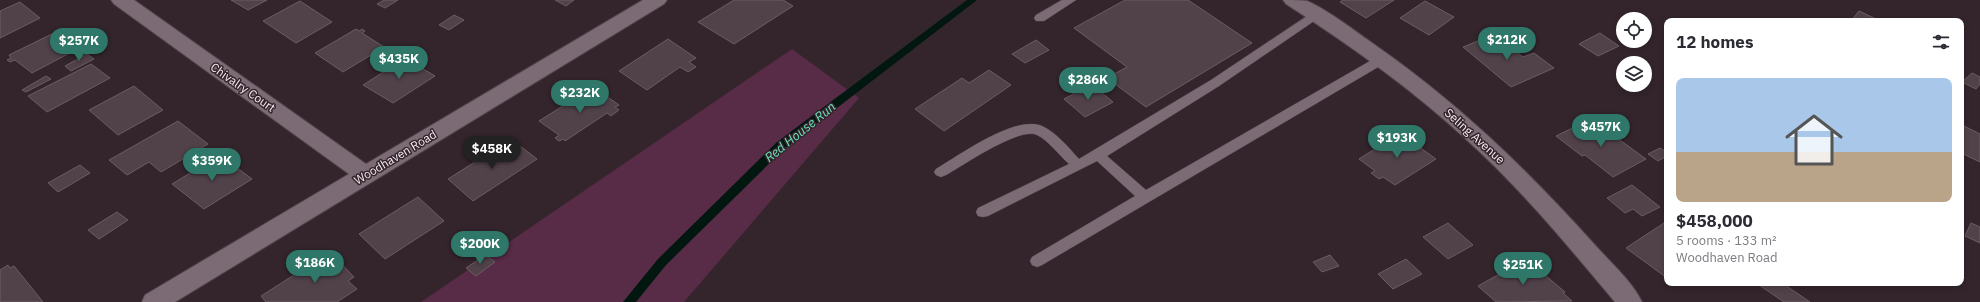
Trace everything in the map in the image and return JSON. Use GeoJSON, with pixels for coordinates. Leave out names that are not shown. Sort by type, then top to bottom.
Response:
{"type":"FeatureCollection","features":[{"type":"Feature","properties":{"kind":"street","name":"Chivalry Court"},"geometry":{"type":"LineString","coordinates":[[121,0],[366,175]]}},
{"type":"Feature","properties":{"kind":"street","name":"Woodhaven Road"},"geometry":{"type":"LineString","coordinates":[[154,302],[657,0]]}},
{"type":"Feature","properties":{"kind":"street","name":"Seling Avenue"},"geometry":{"type":"LineString","coordinates":[[1293,0],[1316,14],[1381,60],[1458,120],[1499,158],[1561,224],[1630,302]]}},
{"type":"Feature","properties":{"kind":"lane"},"geometry":{"type":"LineString","coordinates":[[1040,18],[1070,0]]}},
{"type":"Feature","properties":{"kind":"lane"},"geometry":{"type":"LineString","coordinates":[[983,212],[1098,155],[1215,84],[1316,14]]}},
{"type":"Feature","properties":{"kind":"lane"},"geometry":{"type":"LineString","coordinates":[[1037,261],[1381,60]]}},
{"type":"Feature","properties":{"kind":"lane"},"geometry":{"type":"LineString","coordinates":[[942,172],[1007,134],[1024,129],[1039,130],[1078,165]]}},
{"type":"Feature","properties":{"kind":"lane"},"geometry":{"type":"LineString","coordinates":[[1098,155],[1145,197]]}},
{"type":"Feature","properties":{"kind":"shaded area"},"geometry":{"type":"Polygon","coordinates":[[[792,49],[859,98],[684,302],[421,302],[792,49]]]}},
{"type":"Feature","properties":{"kind":"building"},"geometry":{"type":"Polygon","coordinates":[[[231,0],[267,0],[248,10],[231,0]]]}},
{"type":"Feature","properties":{"kind":"building"},"geometry":{"type":"Polygon","coordinates":[[[384,0],[398,0],[385,8],[377,4],[384,0]]]}},
{"type":"Feature","properties":{"kind":"building"},"geometry":{"type":"Polygon","coordinates":[[[555,0],[574,0],[566,6],[555,0]]]}},
{"type":"Feature","properties":{"kind":"building"},"geometry":{"type":"Polygon","coordinates":[[[734,0],[783,0],[793,6],[734,44],[698,22],[734,0]]]}},
{"type":"Feature","properties":{"kind":"building"},"geometry":{"type":"Polygon","coordinates":[[[1125,0],[1188,0],[1252,43],[1146,107],[1107,78],[1127,67],[1074,28],[1125,0]]]}},
{"type":"Feature","properties":{"kind":"building"},"geometry":{"type":"Polygon","coordinates":[[[1343,0],[1394,0],[1366,18],[1340,2],[1343,0]]]}},
{"type":"Feature","properties":{"kind":"building"},"geometry":{"type":"Polygon","coordinates":[[[300,1],[332,22],[296,43],[263,21],[300,1]]]}},
{"type":"Feature","properties":{"kind":"building"},"geometry":{"type":"Polygon","coordinates":[[[1425,1],[1454,17],[1429,35],[1400,18],[1425,1]]]}},
{"type":"Feature","properties":{"kind":"building"},"geometry":{"type":"Polygon","coordinates":[[[20,2],[40,18],[0,38],[0,11],[20,2]]]}},
{"type":"Feature","properties":{"kind":"building"},"geometry":{"type":"Polygon","coordinates":[[[1859,11],[1874,18],[1853,18],[1859,11]]]}},
{"type":"Feature","properties":{"kind":"building"},"geometry":{"type":"Polygon","coordinates":[[[454,15],[464,20],[449,30],[439,25],[454,15]]]}},
{"type":"Feature","properties":{"kind":"building"},"geometry":{"type":"Polygon","coordinates":[[[356,29],[359,31],[362,29],[365,31],[362,33],[384,47],[343,72],[315,53],[356,29]]]}},
{"type":"Feature","properties":{"kind":"building"},"geometry":{"type":"Polygon","coordinates":[[[58,31],[81,47],[32,73],[15,60],[10,62],[7,60],[11,58],[9,55],[58,31]]]}},
{"type":"Feature","properties":{"kind":"building"},"geometry":{"type":"Polygon","coordinates":[[[1600,33],[1616,44],[1616,47],[1598,56],[1579,44],[1600,33]]]}},
{"type":"Feature","properties":{"kind":"building"},"geometry":{"type":"Polygon","coordinates":[[[1493,35],[1523,57],[1534,53],[1554,68],[1511,87],[1463,47],[1493,35]]]}},
{"type":"Feature","properties":{"kind":"building"},"geometry":{"type":"Polygon","coordinates":[[[668,39],[696,58],[689,62],[696,67],[688,72],[680,67],[647,90],[619,71],[668,39]]]}},
{"type":"Feature","properties":{"kind":"building"},"geometry":{"type":"Polygon","coordinates":[[[1036,40],[1049,50],[1025,63],[1012,54],[1036,40]]]}},
{"type":"Feature","properties":{"kind":"building"},"geometry":{"type":"Polygon","coordinates":[[[87,54],[94,59],[71,71],[65,66],[87,54]]]}},
{"type":"Feature","properties":{"kind":"building"},"geometry":{"type":"Polygon","coordinates":[[[404,59],[408,61],[412,59],[416,61],[413,63],[435,76],[393,103],[363,85],[404,59]]]}},
{"type":"Feature","properties":{"kind":"building"},"geometry":{"type":"Polygon","coordinates":[[[91,64],[110,78],[47,112],[28,96],[91,64]]]}},
{"type":"Feature","properties":{"kind":"building"},"geometry":{"type":"Polygon","coordinates":[[[989,70],[1011,85],[944,131],[915,109],[962,78],[969,83],[989,70]]]}},
{"type":"Feature","properties":{"kind":"building"},"geometry":{"type":"Polygon","coordinates":[[[1972,73],[1980,77],[1980,84],[1976,89],[1964,83],[1964,80],[1972,73]]]}},
{"type":"Feature","properties":{"kind":"building"},"geometry":{"type":"Polygon","coordinates":[[[46,76],[51,79],[26,92],[22,90],[46,76]]]}},
{"type":"Feature","properties":{"kind":"building"},"geometry":{"type":"Polygon","coordinates":[[[1091,84],[1113,102],[1085,117],[1064,99],[1091,84]]]}},
{"type":"Feature","properties":{"kind":"building"},"geometry":{"type":"Polygon","coordinates":[[[134,86],[163,110],[118,135],[89,110],[134,86]]]}},
{"type":"Feature","properties":{"kind":"building"},"geometry":{"type":"Polygon","coordinates":[[[593,87],[619,105],[615,107],[619,110],[611,116],[607,113],[565,141],[563,139],[559,141],[555,138],[559,135],[539,121],[593,87]]]}},
{"type":"Feature","properties":{"kind":"building"},"geometry":{"type":"Polygon","coordinates":[[[1591,119],[1646,159],[1613,177],[1585,155],[1582,156],[1556,136],[1591,119]]]}},
{"type":"Feature","properties":{"kind":"building"},"geometry":{"type":"Polygon","coordinates":[[[178,121],[208,144],[161,172],[149,162],[127,175],[109,160],[178,121]]]}},
{"type":"Feature","properties":{"kind":"building"},"geometry":{"type":"Polygon","coordinates":[[[1964,126],[1980,134],[1980,162],[1964,154],[1964,126]]]}},
{"type":"Feature","properties":{"kind":"building"},"geometry":{"type":"Polygon","coordinates":[[[1400,133],[1436,159],[1395,185],[1383,177],[1379,179],[1371,173],[1375,171],[1359,159],[1400,133]]]}},
{"type":"Feature","properties":{"kind":"building"},"geometry":{"type":"Polygon","coordinates":[[[511,139],[537,159],[473,201],[448,179],[511,139]]]}},
{"type":"Feature","properties":{"kind":"building"},"geometry":{"type":"Polygon","coordinates":[[[1660,148],[1664,150],[1664,158],[1658,161],[1648,154],[1660,148]]]}},
{"type":"Feature","properties":{"kind":"building"},"geometry":{"type":"Polygon","coordinates":[[[220,155],[252,179],[204,209],[172,184],[220,155]]]}},
{"type":"Feature","properties":{"kind":"building"},"geometry":{"type":"Polygon","coordinates":[[[80,165],[90,173],[58,192],[48,183],[80,165]]]}},
{"type":"Feature","properties":{"kind":"building"},"geometry":{"type":"Polygon","coordinates":[[[1632,185],[1660,207],[1642,216],[1633,209],[1625,213],[1607,198],[1632,185]]]}},
{"type":"Feature","properties":{"kind":"building"},"geometry":{"type":"Polygon","coordinates":[[[418,197],[444,221],[385,259],[359,234],[418,197]]]}},
{"type":"Feature","properties":{"kind":"building"},"geometry":{"type":"Polygon","coordinates":[[[117,212],[128,220],[99,239],[88,230],[117,212]]]}},
{"type":"Feature","properties":{"kind":"building"},"geometry":{"type":"Polygon","coordinates":[[[1448,223],[1473,245],[1448,259],[1423,237],[1448,223]]]}},
{"type":"Feature","properties":{"kind":"building"},"geometry":{"type":"Polygon","coordinates":[[[1664,223],[1664,276],[1626,248],[1664,223]]]}},
{"type":"Feature","properties":{"kind":"building"},"geometry":{"type":"Polygon","coordinates":[[[1971,223],[1980,227],[1980,243],[1965,236],[1971,223]]]}},
{"type":"Feature","properties":{"kind":"building"},"geometry":{"type":"Polygon","coordinates":[[[330,252],[354,277],[348,281],[357,289],[337,302],[266,302],[261,296],[330,252]]]}},
{"type":"Feature","properties":{"kind":"building"},"geometry":{"type":"Polygon","coordinates":[[[485,255],[495,262],[476,276],[466,268],[485,255]]]}},
{"type":"Feature","properties":{"kind":"building"},"geometry":{"type":"Polygon","coordinates":[[[1330,255],[1339,266],[1322,272],[1313,262],[1330,255]]]}},
{"type":"Feature","properties":{"kind":"building"},"geometry":{"type":"Polygon","coordinates":[[[1406,259],[1422,274],[1393,289],[1378,274],[1406,259]]]}},
{"type":"Feature","properties":{"kind":"building"},"geometry":{"type":"Polygon","coordinates":[[[1526,259],[1565,292],[1563,293],[1572,301],[1496,302],[1478,286],[1526,259]]]}},
{"type":"Feature","properties":{"kind":"building"},"geometry":{"type":"Polygon","coordinates":[[[8,265],[10,268],[14,266],[43,302],[0,302],[0,270],[8,265]]]}},
{"type":"Feature","properties":{"kind":"building"},"geometry":{"type":"Polygon","coordinates":[[[1760,286],[1786,286],[1810,302],[1784,302],[1760,286]]]}},
{"type":"Feature","properties":{"kind":"waterway","name":"Red House Run"},"geometry":{"type":"LineString","coordinates":[[629,302],[662,262],[781,145],[973,0]]}}]}
